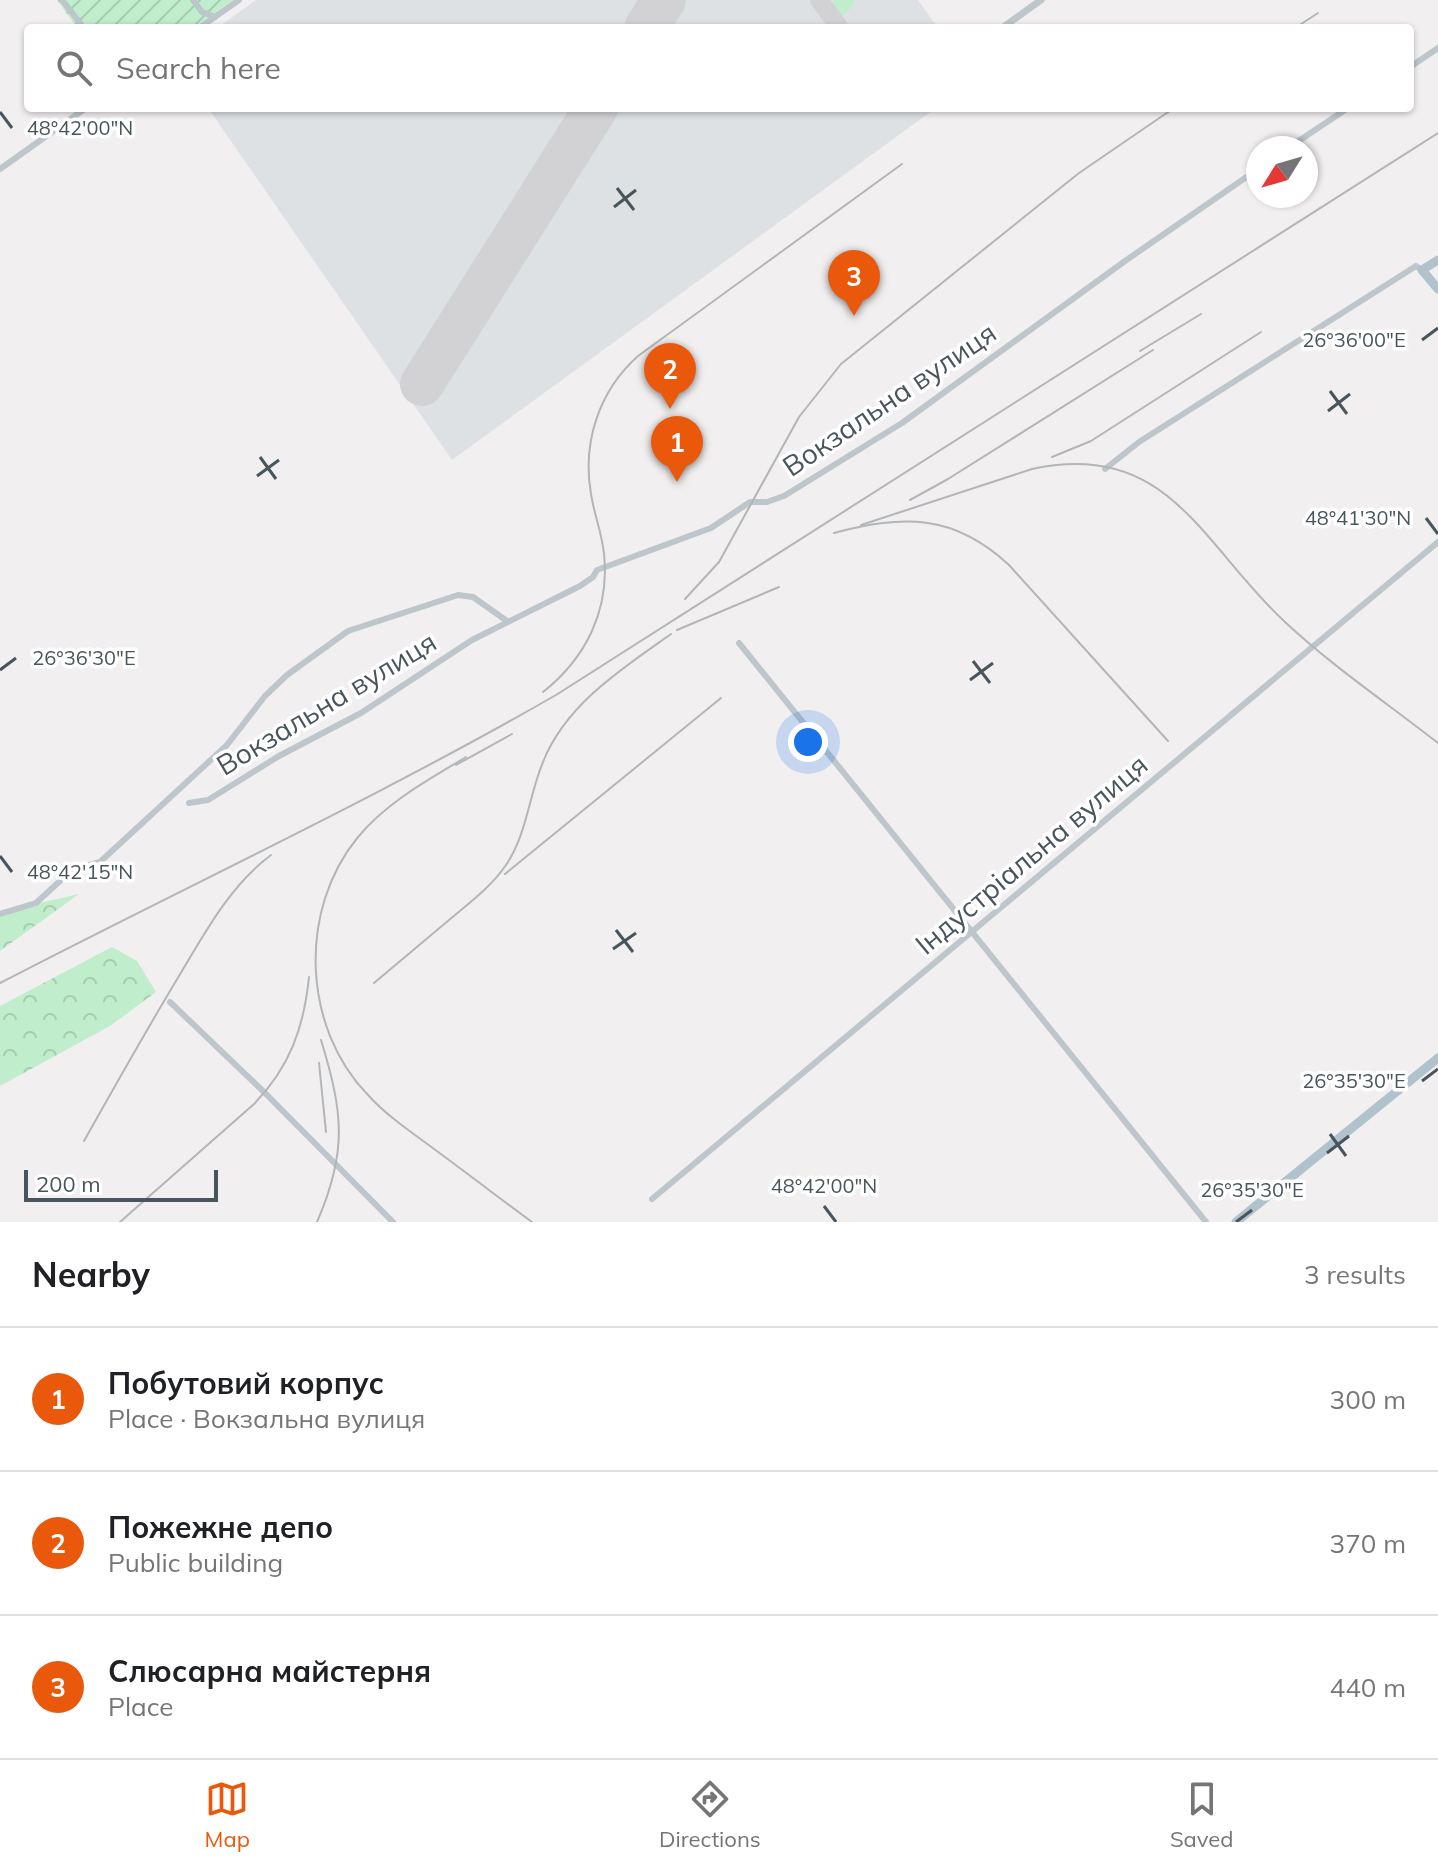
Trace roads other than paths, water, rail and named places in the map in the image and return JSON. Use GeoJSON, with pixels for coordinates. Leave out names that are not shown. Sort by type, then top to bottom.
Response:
{"type":"FeatureCollection","features":[{"type":"Feature","properties":{"kind":"main road"},"geometry":{"type":"LineString","coordinates":[[1438,260],[1422,270],[1438,289]]}},
{"type":"Feature","properties":{"kind":"main road"},"geometry":{"type":"LineString","coordinates":[[1236,1222],[1438,1058]]}},
{"type":"Feature","properties":{"kind":"street"},"geometry":{"type":"LineString","coordinates":[[62,0],[81,24]]}},
{"type":"Feature","properties":{"kind":"street"},"geometry":{"type":"LineString","coordinates":[[193,0],[202,12],[215,17]]}},
{"type":"Feature","properties":{"kind":"street"},"geometry":{"type":"LineString","coordinates":[[205,24],[239,0]]}},
{"type":"Feature","properties":{"kind":"street"},"geometry":{"type":"LineString","coordinates":[[1008,24],[1041,0]]}},
{"type":"Feature","properties":{"kind":"street"},"geometry":{"type":"LineString","coordinates":[[1414,64],[1438,48]]}},
{"type":"Feature","properties":{"kind":"street"},"geometry":{"type":"LineString","coordinates":[[0,169],[80,112]]}},
{"type":"Feature","properties":{"kind":"street"},"geometry":{"type":"LineString","coordinates":[[1306,136],[1342,112]]}},
{"type":"Feature","properties":{"kind":"street","name":"Вокзальна вулиця"},"geometry":{"type":"LineString","coordinates":[[189,803],[208,800],[279,756],[350,719],[472,640],[580,586],[597,570],[711,528],[750,502],[767,502],[784,496],[902,423],[1246,177]]}},
{"type":"Feature","properties":{"kind":"street"},"geometry":{"type":"LineString","coordinates":[[1105,469],[1139,442],[1416,266],[1422,270]]}},
{"type":"Feature","properties":{"kind":"street","name":"Індустріальна вулиця"},"geometry":{"type":"LineString","coordinates":[[652,1199],[1438,542]]}},
{"type":"Feature","properties":{"kind":"street"},"geometry":{"type":"LineString","coordinates":[[0,914],[36,903],[72,870],[100,862],[227,745],[265,696],[287,675],[348,631],[458,595],[473,597],[507,621]]}},
{"type":"Feature","properties":{"kind":"street"},"geometry":{"type":"LineString","coordinates":[[739,643],[1206,1222]]}},
{"type":"Feature","properties":{"kind":"street"},"geometry":{"type":"LineString","coordinates":[[170,1002],[393,1222]]}},
{"type":"Feature","properties":{"kind":"railway"},"geometry":{"type":"LineString","coordinates":[[1301,24],[1318,13]]}},
{"type":"Feature","properties":{"kind":"railway"},"geometry":{"type":"LineString","coordinates":[[685,599],[719,562],[799,417],[841,364],[1079,173],[1168,112]]}},
{"type":"Feature","properties":{"kind":"railway"},"geometry":{"type":"LineString","coordinates":[[0,983],[349,807],[556,695],[1438,133]]}},
{"type":"Feature","properties":{"kind":"railway"},"geometry":{"type":"LineString","coordinates":[[543,692],[572,664],[599,613],[605,575],[604,554],[591,494],[589,455],[596,419],[613,385],[638,356],[902,164]]}},
{"type":"Feature","properties":{"kind":"railway"},"geometry":{"type":"LineString","coordinates":[[1140,351],[1201,314]]}},
{"type":"Feature","properties":{"kind":"railway"},"geometry":{"type":"LineString","coordinates":[[1052,457],[1091,441],[1261,332]]}},
{"type":"Feature","properties":{"kind":"railway"},"geometry":{"type":"LineString","coordinates":[[910,500],[1153,350]]}},
{"type":"Feature","properties":{"kind":"railway"},"geometry":{"type":"LineString","coordinates":[[861,525],[1032,469],[1079,464],[1117,469],[1150,484],[1178,505],[1285,622],[1438,743]]}},
{"type":"Feature","properties":{"kind":"railway"},"geometry":{"type":"LineString","coordinates":[[834,533],[883,523],[926,523],[947,527],[988,548],[1009,565],[1168,741]]}},
{"type":"Feature","properties":{"kind":"railway"},"geometry":{"type":"LineString","coordinates":[[677,630],[779,587]]}},
{"type":"Feature","properties":{"kind":"railway"},"geometry":{"type":"LineString","coordinates":[[374,983],[487,888],[500,873],[519,840],[543,762],[566,722],[598,689],[671,634]]}},
{"type":"Feature","properties":{"kind":"railway"},"geometry":{"type":"LineString","coordinates":[[505,874],[721,698]]}},
{"type":"Feature","properties":{"kind":"railway"},"geometry":{"type":"LineString","coordinates":[[456,765],[512,734]]}},
{"type":"Feature","properties":{"kind":"railway"},"geometry":{"type":"LineString","coordinates":[[466,757],[409,792],[369,824],[338,866],[325,899],[317,933],[316,968],[320,1003],[330,1036],[346,1067],[375,1103],[532,1222]]}},
{"type":"Feature","properties":{"kind":"railway"},"geometry":{"type":"LineString","coordinates":[[84,1141],[211,924],[244,880],[271,855]]}},
{"type":"Feature","properties":{"kind":"railway"},"geometry":{"type":"LineString","coordinates":[[120,1222],[254,1104],[277,1076],[299,1029],[309,977]]}},
{"type":"Feature","properties":{"kind":"railway"},"geometry":{"type":"LineString","coordinates":[[317,1222],[334,1174],[339,1131],[334,1089],[321,1040]]}},
{"type":"Feature","properties":{"kind":"railway"},"geometry":{"type":"LineString","coordinates":[[319,1063],[326,1132]]}},
{"type":"Feature","properties":{"kind":"place","name":"Слюсарна майстерня"},"geometry":{"type":"Point","coordinates":[854,316]}},
{"type":"Feature","properties":{"kind":"place","name":"Пожежне депо"},"geometry":{"type":"Point","coordinates":[670,409]}},
{"type":"Feature","properties":{"kind":"place","name":"Побутовий корпус"},"geometry":{"type":"Point","coordinates":[677,482]}}]}
